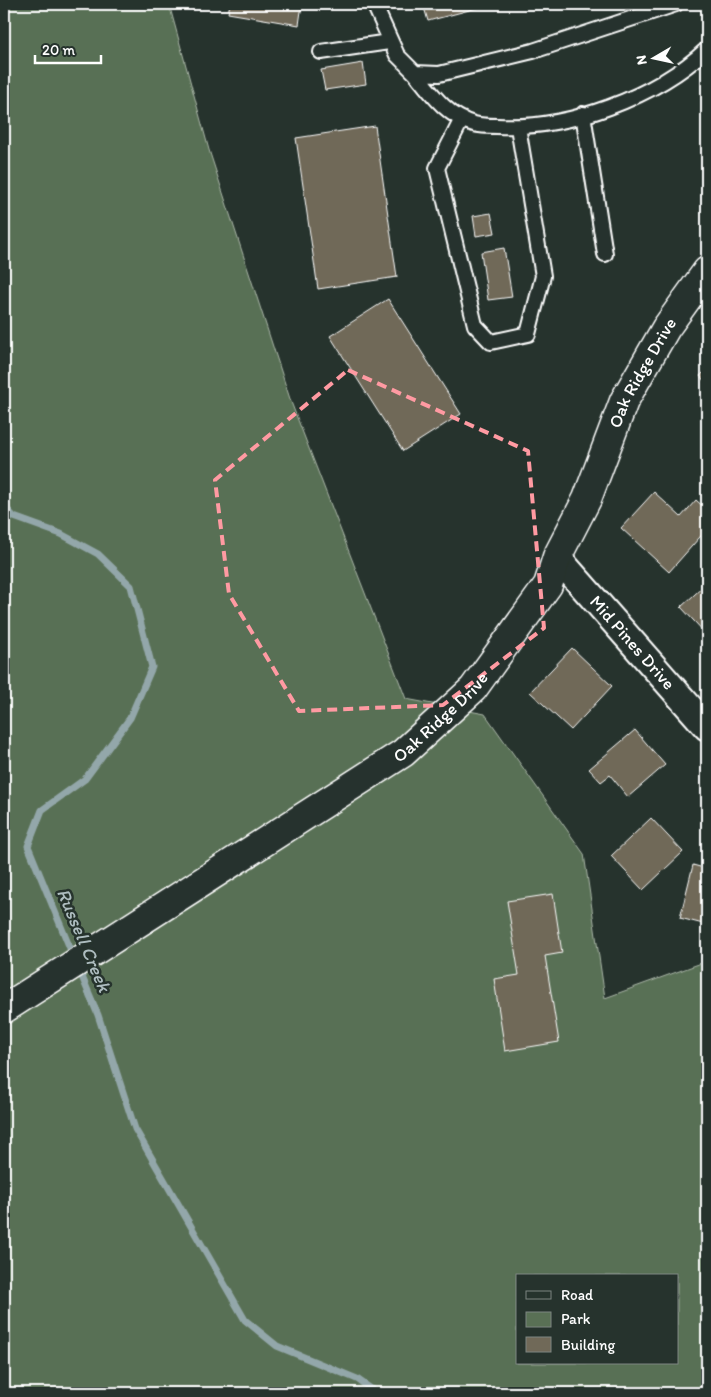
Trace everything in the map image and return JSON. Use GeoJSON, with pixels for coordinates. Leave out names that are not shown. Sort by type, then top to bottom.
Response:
{"type":"FeatureCollection","features":[{"type":"Feature","properties":{"kind":"street","name":"Oak Ridge Drive"},"geometry":{"type":"LineString","coordinates":[[4,1009],[410,747],[473,689],[548,585],[557,557],[587,499],[624,401],[666,328],[707,271]]}},
{"type":"Feature","properties":{"kind":"street","name":"Mid Pines Drive"},"geometry":{"type":"LineString","coordinates":[[557,557],[707,727]]}},
{"type":"Feature","properties":{"kind":"lane"},"geometry":{"type":"LineString","coordinates":[[374,4],[389,42],[397,55],[415,73],[432,95],[462,119],[476,125],[518,127],[564,120],[612,106],[686,68],[707,49]]}},
{"type":"Feature","properties":{"kind":"lane"},"geometry":{"type":"LineString","coordinates":[[415,73],[440,74],[533,51],[676,4]]}},
{"type":"Feature","properties":{"kind":"lane"},"geometry":{"type":"LineString","coordinates":[[321,52],[389,42]]}},
{"type":"Feature","properties":{"kind":"lane"},"geometry":{"type":"LineString","coordinates":[[583,114],[605,254]]}},
{"type":"Feature","properties":{"kind":"lane"},"geometry":{"type":"LineString","coordinates":[[462,119],[437,168],[475,325],[491,342],[528,334],[543,276],[518,127]]}},
{"type":"Feature","properties":{"kind":"highlighted area"},"geometry":{"type":"Polygon","coordinates":[[[348,370],[528,451],[544,628],[443,705],[299,711],[229,594],[215,480],[348,370]]]}},
{"type":"Feature","properties":{"kind":"green space"},"geometry":{"type":"Polygon","coordinates":[[[4,4],[169,4],[209,150],[291,402],[406,699],[485,714],[584,854],[605,998],[707,961],[707,1393],[4,1393],[4,4]]]}},
{"type":"Feature","properties":{"kind":"building"},"geometry":{"type":"Polygon","coordinates":[[[230,4],[302,4],[299,25],[228,13],[230,4]]]}},
{"type":"Feature","properties":{"kind":"building"},"geometry":{"type":"Polygon","coordinates":[[[423,4],[492,4],[428,21],[423,4]]]}},
{"type":"Feature","properties":{"kind":"building"},"geometry":{"type":"Polygon","coordinates":[[[363,63],[366,84],[325,90],[321,70],[363,63]]]}},
{"type":"Feature","properties":{"kind":"building"},"geometry":{"type":"Polygon","coordinates":[[[375,126],[397,277],[318,289],[296,138],[375,126]]]}},
{"type":"Feature","properties":{"kind":"building"},"geometry":{"type":"Polygon","coordinates":[[[491,213],[495,233],[476,236],[473,216],[491,213]]]}},
{"type":"Feature","properties":{"kind":"building"},"geometry":{"type":"Polygon","coordinates":[[[504,248],[512,297],[488,300],[481,252],[504,248]]]}},
{"type":"Feature","properties":{"kind":"building"},"geometry":{"type":"Polygon","coordinates":[[[388,299],[461,414],[403,451],[330,336],[388,299]]]}},
{"type":"Feature","properties":{"kind":"building"},"geometry":{"type":"Polygon","coordinates":[[[707,369],[707,384],[700,376],[707,369]]]}},
{"type":"Feature","properties":{"kind":"building"},"geometry":{"type":"Polygon","coordinates":[[[654,492],[681,517],[696,500],[707,510],[707,529],[669,572],[621,528],[654,492]]]}},
{"type":"Feature","properties":{"kind":"building"},"geometry":{"type":"Polygon","coordinates":[[[707,583],[707,635],[681,607],[707,583]]]}},
{"type":"Feature","properties":{"kind":"building"},"geometry":{"type":"Polygon","coordinates":[[[572,648],[612,686],[571,730],[530,692],[572,648]]]}},
{"type":"Feature","properties":{"kind":"building"},"geometry":{"type":"Polygon","coordinates":[[[635,730],[665,765],[628,797],[610,775],[601,782],[589,769],[635,730]]]}},
{"type":"Feature","properties":{"kind":"building"},"geometry":{"type":"Polygon","coordinates":[[[651,818],[683,852],[643,890],[611,856],[651,818]]]}},
{"type":"Feature","properties":{"kind":"building"},"geometry":{"type":"Polygon","coordinates":[[[693,865],[707,869],[707,925],[680,918],[693,865]]]}},
{"type":"Feature","properties":{"kind":"building"},"geometry":{"type":"Polygon","coordinates":[[[553,894],[562,953],[545,956],[559,1042],[505,1051],[494,979],[519,975],[507,901],[553,894]]]}},
{"type":"Feature","properties":{"kind":"waterway","name":"Russell Creek"},"geometry":{"type":"LineString","coordinates":[[4,506],[14,517],[61,534],[98,554],[131,586],[152,667],[130,718],[85,779],[42,810],[28,846],[74,958]]}},
{"type":"Feature","properties":{"kind":"waterway","name":"Russell Creek"},"geometry":{"type":"LineString","coordinates":[[78,967],[98,1015],[135,1129],[245,1320],[277,1346],[357,1379],[377,1393]]}}]}
